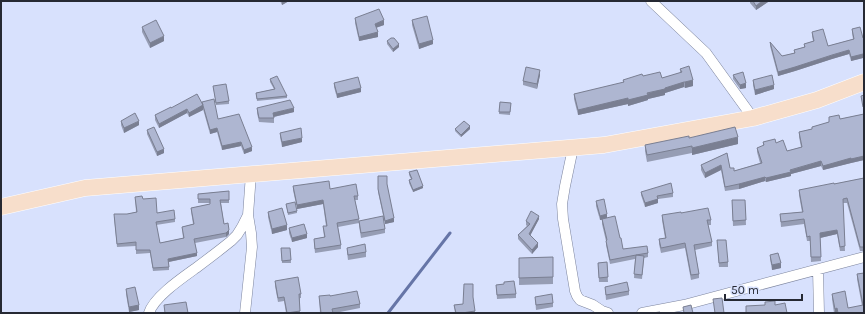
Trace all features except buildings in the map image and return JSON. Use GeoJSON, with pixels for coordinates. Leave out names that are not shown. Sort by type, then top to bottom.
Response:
{"type":"FeatureCollection","features":[{"type":"Feature","properties":{"kind":"main road"},"geometry":{"type":"LineString","coordinates":[[1,207],[85,188],[604,145],[753,118],[817,100],[864,82]]}},
{"type":"Feature","properties":{"kind":"street"},"geometry":{"type":"LineString","coordinates":[[651,1],[706,53],[753,118]]}},
{"type":"Feature","properties":{"kind":"street"},"geometry":{"type":"LineString","coordinates":[[573,148],[562,204],[563,219],[575,291],[580,300],[608,313]]}},
{"type":"Feature","properties":{"kind":"street"},"geometry":{"type":"LineString","coordinates":[[245,313],[252,247],[248,215],[251,174]]}},
{"type":"Feature","properties":{"kind":"street"},"geometry":{"type":"LineString","coordinates":[[149,313],[150,309],[172,285],[232,241],[238,235],[248,215]]}},
{"type":"Feature","properties":{"kind":"street"},"geometry":{"type":"LineString","coordinates":[[642,313],[684,305],[864,257]]}},
{"type":"Feature","properties":{"kind":"street"},"geometry":{"type":"LineString","coordinates":[[818,270],[819,313]]}},
{"type":"Feature","properties":{"kind":"waterway"},"geometry":{"type":"LineString","coordinates":[[388,313],[450,233]]}}]}
